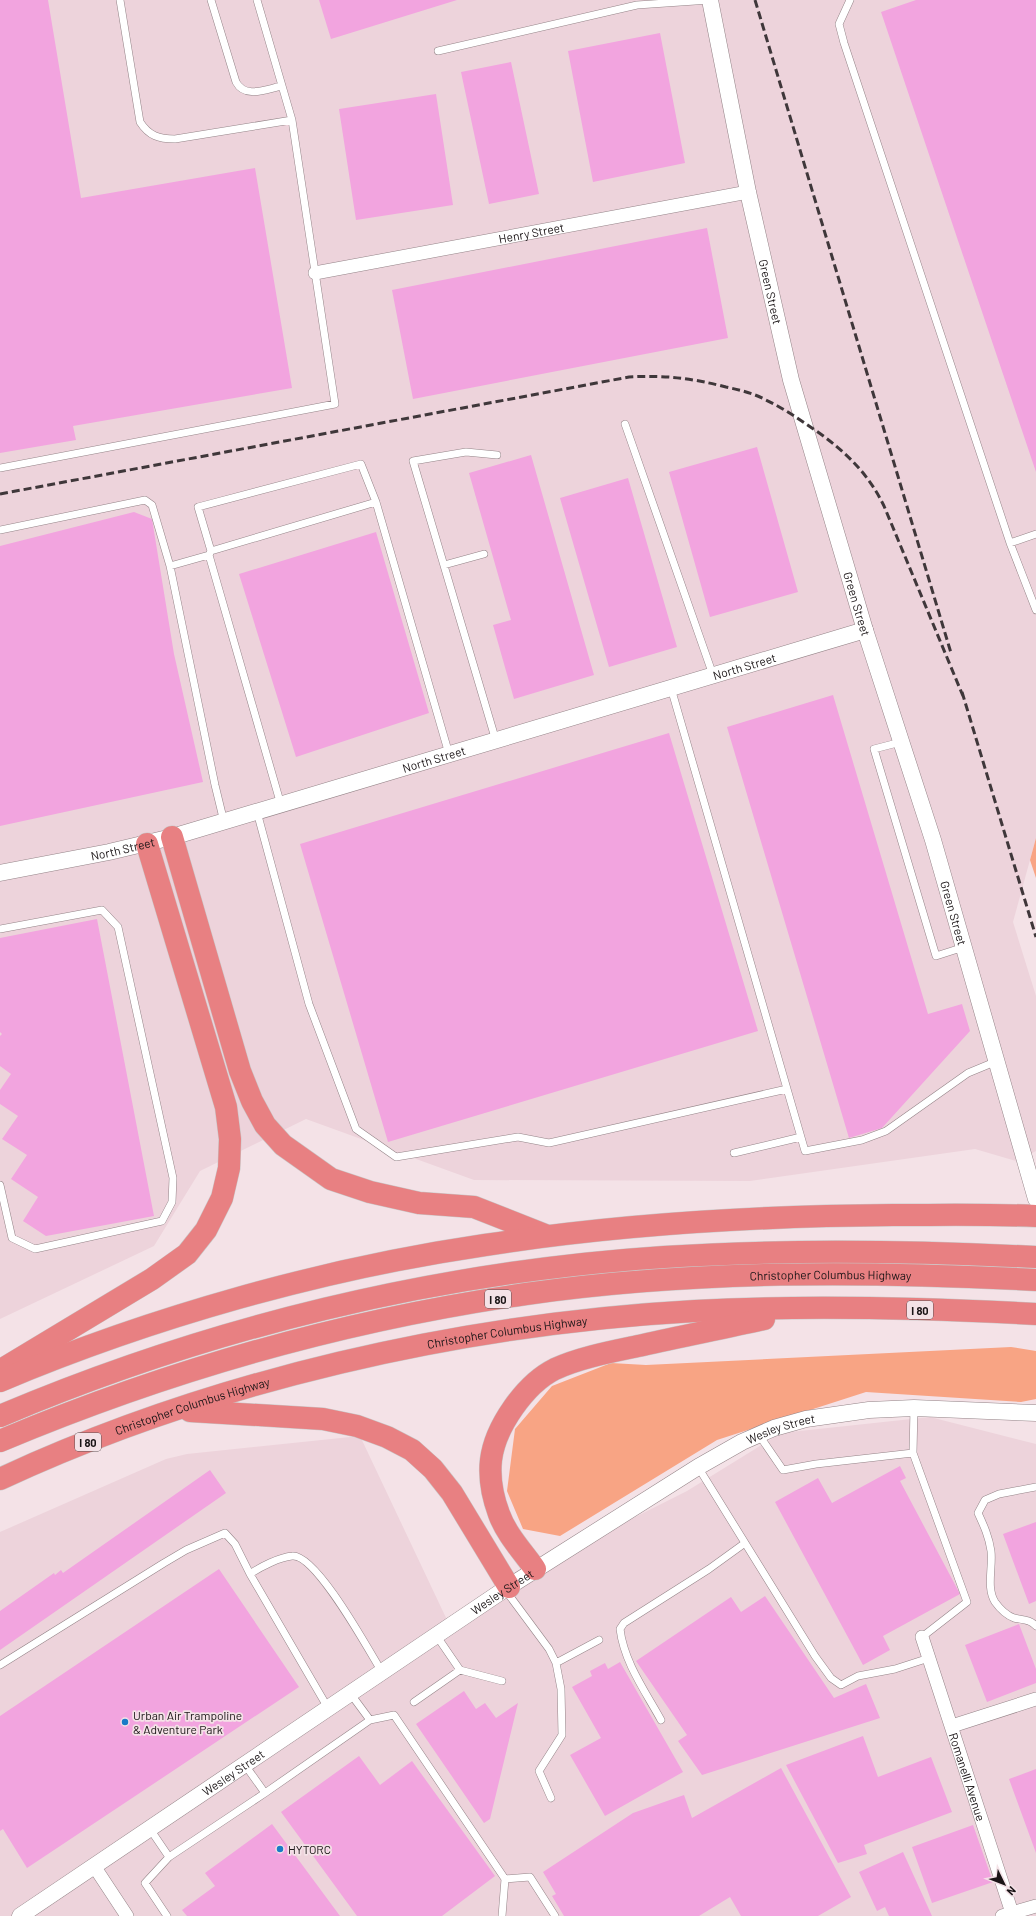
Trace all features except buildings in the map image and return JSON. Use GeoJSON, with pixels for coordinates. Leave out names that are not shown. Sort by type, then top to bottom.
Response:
{"type":"FeatureCollection","features":[{"type":"Feature","properties":{"kind":"highway"},"geometry":{"type":"LineString","coordinates":[[172,837],[240,1071],[252,1101],[266,1125],[283,1145],[331,1179],[364,1190],[419,1203],[474,1207],[546,1236]]}},
{"type":"Feature","properties":{"kind":"highway"},"geometry":{"type":"LineString","coordinates":[[0,1370],[152,1279],[187,1254],[206,1230],[222,1198],[229,1168],[230,1139],[226,1107],[147,844]]}},
{"type":"Feature","properties":{"kind":"highway"},"geometry":{"type":"LineString","coordinates":[[0,1381],[141,1328],[224,1302],[321,1277],[482,1245],[546,1236],[695,1222],[803,1216],[1036,1216]]}},
{"type":"Feature","properties":{"kind":"highway","name":"Christopher Columbus Highway"},"geometry":{"type":"LineString","coordinates":[[0,1416],[140,1362],[254,1327],[369,1299],[486,1277],[603,1262],[722,1254],[841,1252],[1036,1257]]}},
{"type":"Feature","properties":{"kind":"highway","name":"Christopher Columbus Highway"},"geometry":{"type":"LineString","coordinates":[[0,1441],[87,1406],[241,1355],[355,1326],[470,1303],[586,1287],[701,1278],[818,1275],[1026,1280]]}},
{"type":"Feature","properties":{"kind":"highway"},"geometry":{"type":"LineString","coordinates":[[535,1569],[512,1538],[499,1515],[492,1489],[491,1460],[500,1430],[515,1406],[533,1385],[555,1370],[601,1354],[814,1308]]}},
{"type":"Feature","properties":{"kind":"highway","name":"Christopher Columbus Highway"},"geometry":{"type":"LineString","coordinates":[[0,1479],[73,1448],[178,1410],[294,1375],[350,1361],[472,1337],[573,1322],[637,1315],[732,1310],[814,1308],[1031,1314]]}},
{"type":"Feature","properties":{"kind":"highway"},"geometry":{"type":"LineString","coordinates":[[178,1410],[323,1419],[357,1426],[387,1436],[412,1450],[433,1469],[452,1492],[507,1588]]}},
{"type":"Feature","properties":{"kind":"street","name":"Green Street"},"geometry":{"type":"LineString","coordinates":[[710,0],[748,192],[791,380],[865,630],[933,840],[998,1061],[1036,1199]]}},
{"type":"Feature","properties":{"kind":"street","name":"Henry Street"},"geometry":{"type":"LineString","coordinates":[[315,273],[748,192]]}},
{"type":"Feature","properties":{"kind":"street","name":"North Street"},"geometry":{"type":"LineString","coordinates":[[0,873],[147,844],[172,837],[865,630]]}},
{"type":"Feature","properties":{"kind":"street","name":"Wesley Street"},"geometry":{"type":"LineString","coordinates":[[20,1916],[535,1569],[698,1467],[742,1442],[806,1419],[837,1413],[914,1408],[1036,1412]]}},
{"type":"Feature","properties":{"kind":"street","name":"Romanelli Avenue"},"geometry":{"type":"LineString","coordinates":[[922,1637],[952,1726],[1009,1915]]}},
{"type":"Feature","properties":{"kind":"street"},"geometry":{"type":"LineString","coordinates":[[952,1726],[1036,1699]]}},
{"type":"Feature","properties":{"kind":"street"},"geometry":{"type":"LineString","coordinates":[[94,1866],[127,1916]]}},
{"type":"Feature","properties":{"kind":"street"},"geometry":{"type":"LineString","coordinates":[[1009,1915],[1036,1906]]}},
{"type":"Feature","properties":{"kind":"lane"},"geometry":{"type":"LineString","coordinates":[[120,0],[140,122],[150,134],[157,138],[175,139],[292,120]]}},
{"type":"Feature","properties":{"kind":"lane"},"geometry":{"type":"LineString","coordinates":[[211,0],[236,82],[240,88],[250,92],[282,86]]}},
{"type":"Feature","properties":{"kind":"lane"},"geometry":{"type":"LineString","coordinates":[[0,468],[335,404],[292,120],[257,0]]}},
{"type":"Feature","properties":{"kind":"lane"},"geometry":{"type":"LineString","coordinates":[[438,51],[637,5],[710,0]]}},
{"type":"Feature","properties":{"kind":"lane"},"geometry":{"type":"LineString","coordinates":[[850,0],[838,24],[1010,543],[1036,610]]}},
{"type":"Feature","properties":{"kind":"lane"},"geometry":{"type":"LineString","coordinates":[[625,424],[713,676]]}},
{"type":"Feature","properties":{"kind":"lane"},"geometry":{"type":"LineString","coordinates":[[496,741],[413,461],[466,452],[497,455]]}},
{"type":"Feature","properties":{"kind":"lane"},"geometry":{"type":"LineString","coordinates":[[281,805],[198,507],[361,464],[376,502],[449,754]]}},
{"type":"Feature","properties":{"kind":"lane"},"geometry":{"type":"LineString","coordinates":[[0,530],[145,500],[152,505],[170,566],[224,822]]}},
{"type":"Feature","properties":{"kind":"lane"},"geometry":{"type":"LineString","coordinates":[[170,566],[376,502]]}},
{"type":"Feature","properties":{"kind":"lane"},"geometry":{"type":"LineString","coordinates":[[1010,543],[1036,534]]}},
{"type":"Feature","properties":{"kind":"lane"},"geometry":{"type":"LineString","coordinates":[[444,565],[484,554]]}},
{"type":"Feature","properties":{"kind":"lane"},"geometry":{"type":"LineString","coordinates":[[671,688],[805,1151],[862,1140],[886,1131],[968,1073],[998,1061]]}},
{"type":"Feature","properties":{"kind":"lane"},"geometry":{"type":"LineString","coordinates":[[901,742],[874,749],[936,956],[964,946]]}},
{"type":"Feature","properties":{"kind":"lane"},"geometry":{"type":"LineString","coordinates":[[257,812],[309,1004],[356,1129],[396,1157],[518,1137],[548,1143],[787,1089]]}},
{"type":"Feature","properties":{"kind":"lane"},"geometry":{"type":"LineString","coordinates":[[0,929],[102,910],[118,927],[173,1178],[172,1202],[162,1221],[35,1249],[12,1238],[0,1185]]}},
{"type":"Feature","properties":{"kind":"lane"},"geometry":{"type":"LineString","coordinates":[[734,1152],[801,1137]]}},
{"type":"Feature","properties":{"kind":"lane"},"geometry":{"type":"LineString","coordinates":[[914,1408],[913,1453],[967,1602],[922,1637]]}},
{"type":"Feature","properties":{"kind":"lane"},"geometry":{"type":"LineString","coordinates":[[759,1435],[783,1470],[816,1464],[913,1453]]}},
{"type":"Feature","properties":{"kind":"lane"},"geometry":{"type":"LineString","coordinates":[[698,1467],[815,1656],[831,1678],[842,1685],[858,1676],[894,1669],[929,1658]]}},
{"type":"Feature","properties":{"kind":"lane"},"geometry":{"type":"LineString","coordinates":[[1036,1487],[999,1494],[985,1500],[978,1513],[988,1533],[991,1552],[990,1582],[994,1600],[1002,1611],[1014,1618],[1027,1620],[1036,1626]]}},
{"type":"Feature","properties":{"kind":"lane"},"geometry":{"type":"LineString","coordinates":[[0,1665],[175,1557],[225,1533],[235,1544],[250,1574],[328,1708]]}},
{"type":"Feature","properties":{"kind":"lane"},"geometry":{"type":"LineString","coordinates":[[661,1720],[631,1666],[621,1638],[620,1629],[624,1623],[709,1569],[745,1543]]}},
{"type":"Feature","properties":{"kind":"lane"},"geometry":{"type":"LineString","coordinates":[[250,1574],[258,1568],[292,1556],[303,1558],[324,1579],[382,1672]]}},
{"type":"Feature","properties":{"kind":"lane"},"geometry":{"type":"LineString","coordinates":[[507,1588],[549,1649],[556,1663],[561,1689],[562,1735],[539,1771],[551,1798]]}},
{"type":"Feature","properties":{"kind":"lane"},"geometry":{"type":"LineString","coordinates":[[436,1635],[460,1670],[502,1681]]}},
{"type":"Feature","properties":{"kind":"lane"},"geometry":{"type":"LineString","coordinates":[[556,1663],[599,1640]]}},
{"type":"Feature","properties":{"kind":"lane"},"geometry":{"type":"LineString","coordinates":[[414,1702],[460,1670]]}},
{"type":"Feature","properties":{"kind":"lane"},"geometry":{"type":"LineString","coordinates":[[350,1693],[370,1720]]}},
{"type":"Feature","properties":{"kind":"lane"},"geometry":{"type":"LineString","coordinates":[[167,1916],[145,1883],[168,1857],[265,1793],[370,1720],[394,1715],[505,1879],[502,1916]]}},
{"type":"Feature","properties":{"kind":"lane"},"geometry":{"type":"LineString","coordinates":[[245,1765],[265,1793]]}},
{"type":"Feature","properties":{"kind":"lane"},"geometry":{"type":"LineString","coordinates":[[150,1828],[168,1857]]}},
{"type":"Feature","properties":{"kind":"lane"},"geometry":{"type":"LineString","coordinates":[[505,1879],[530,1877],[555,1916]]}},
{"type":"Feature","properties":{"kind":"shaded area"},"geometry":{"type":"Polygon","coordinates":[[[0,0],[1036,0],[1036,838],[1013,922],[1036,996],[1036,1151],[1016,1161],[975,1149],[750,1181],[474,1180],[306,1119],[200,1171],[154,1246],[0,1319],[0,0]]]}},
{"type":"Feature","properties":{"kind":"shaded area"},"geometry":{"type":"Polygon","coordinates":[[[1036,838],[1036,878],[1030,860],[1036,838]]]}},
{"type":"Feature","properties":{"kind":"shaded area"},"geometry":{"type":"Polygon","coordinates":[[[1011,1347],[1036,1351],[1036,1399],[1021,1402],[866,1392],[717,1440],[560,1536],[523,1529],[507,1491],[515,1429],[552,1386],[611,1363],[646,1365],[1011,1347]]]}},
{"type":"Feature","properties":{"kind":"shaded area"},"geometry":{"type":"Polygon","coordinates":[[[930,1417],[1036,1444],[1036,1916],[0,1916],[0,1532],[166,1459],[187,1454],[360,1436],[448,1622],[526,1572],[687,1491],[781,1433],[930,1417]]]}},
{"type":"Feature","properties":{"kind":"railway"},"geometry":{"type":"LineString","coordinates":[[755,0],[951,653]]}},
{"type":"Feature","properties":{"kind":"railway"},"geometry":{"type":"LineString","coordinates":[[0,494],[629,377],[654,376],[701,381],[736,389],[761,398],[779,407],[826,438],[846,455],[863,473],[871,483],[884,506],[963,696]]}},
{"type":"Feature","properties":{"kind":"railway"},"geometry":{"type":"LineString","coordinates":[[962,692],[1036,937]]}},
{"type":"Feature","properties":{"kind":"place","name":"Urban Air Trampoline & Adventure Park"},"geometry":{"type":"Point","coordinates":[125,1722]}},
{"type":"Feature","properties":{"kind":"place","name":"HYTORC"},"geometry":{"type":"Point","coordinates":[280,1849]}}]}
